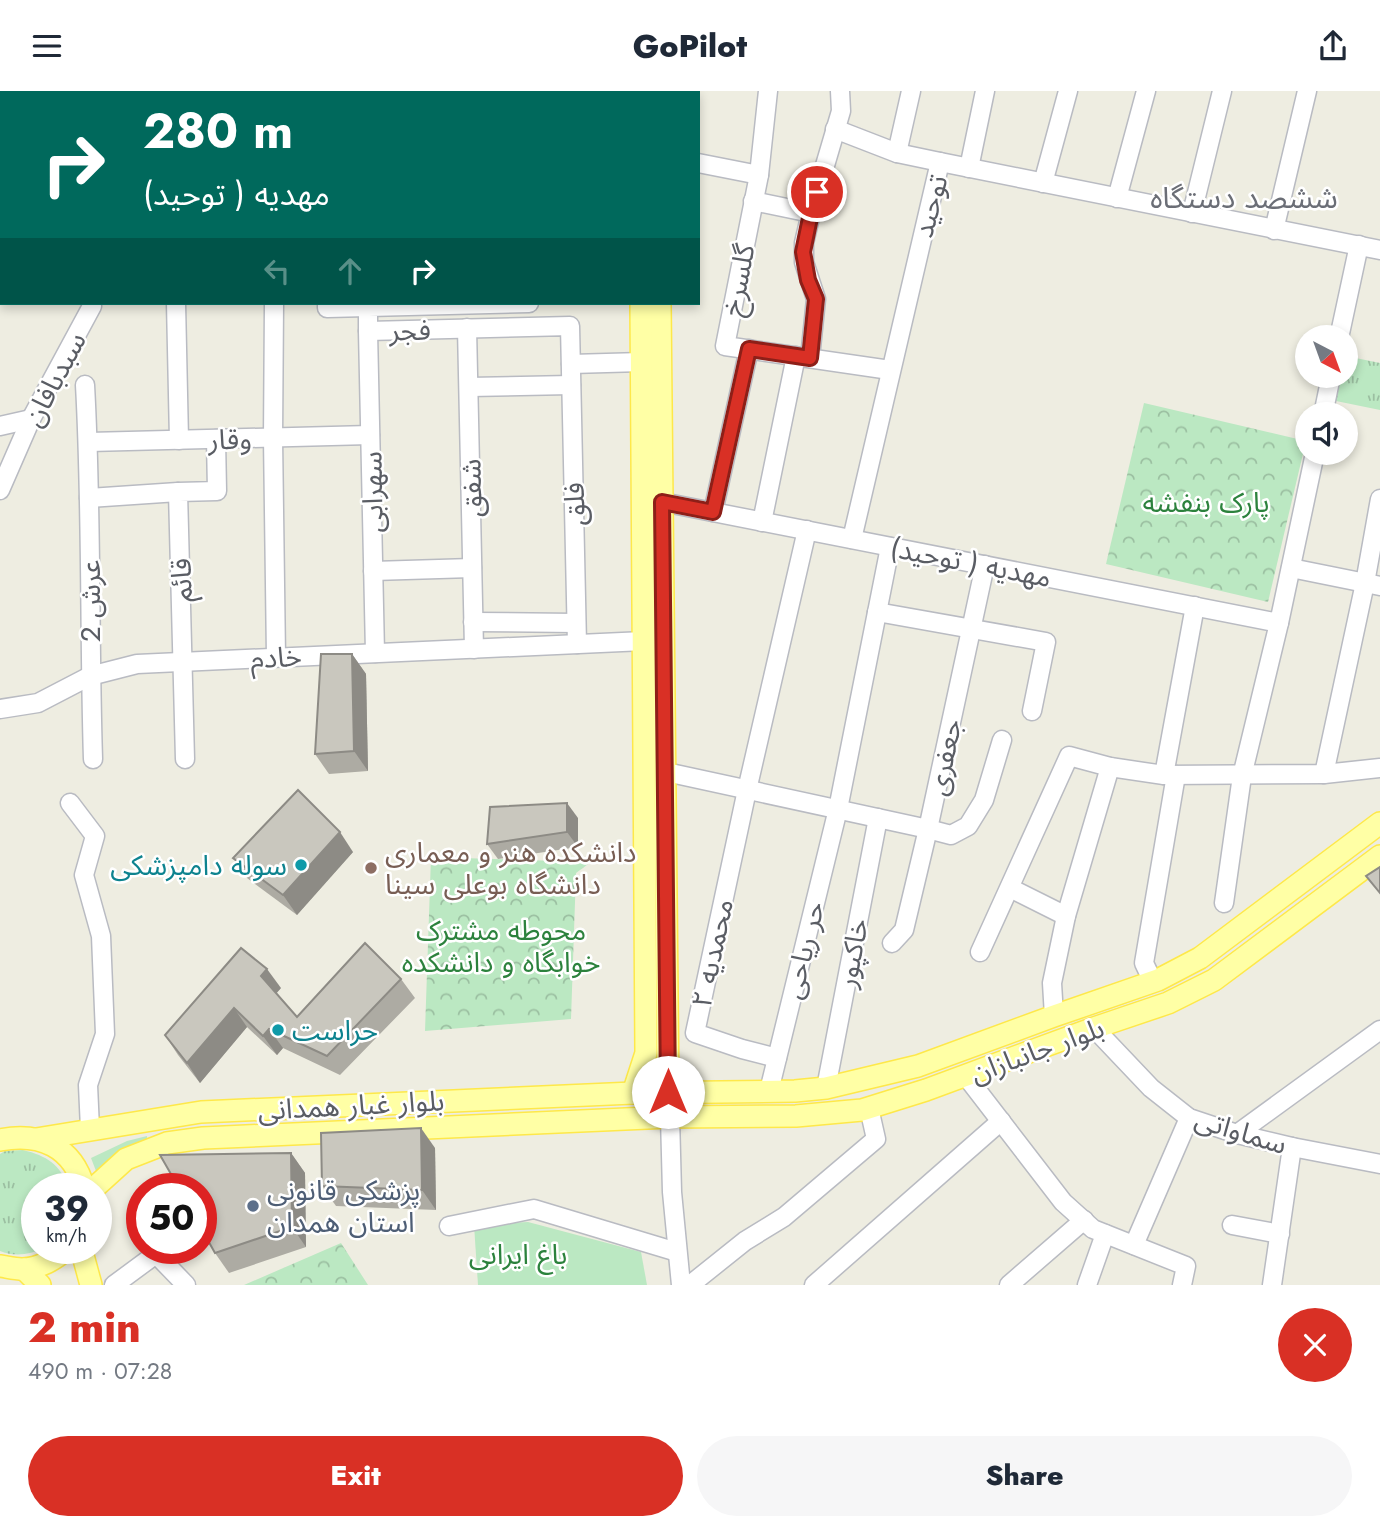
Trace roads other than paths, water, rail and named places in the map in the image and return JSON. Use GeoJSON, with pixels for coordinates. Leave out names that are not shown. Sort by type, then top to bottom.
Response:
{"type":"FeatureCollection","features":[{"type":"Feature","properties":{"kind":"main road"},"geometry":{"type":"LineString","coordinates":[[641,305],[666,772],[668,1092]]}},
{"type":"Feature","properties":{"kind":"main road"},"geometry":{"type":"LineString","coordinates":[[633,1093],[646,1053],[644,641],[653,503],[660,305]]}},
{"type":"Feature","properties":{"kind":"main road","name":"بلوار جانبازان"},"geometry":{"type":"LineString","coordinates":[[668,1092],[795,1091],[826,1088],[918,1066],[1153,982],[1200,958],[1380,823]]}},
{"type":"Feature","properties":{"kind":"main road","name":"بلوار جانبازان"},"geometry":{"type":"LineString","coordinates":[[659,1117],[796,1116],[862,1110],[966,1076],[1168,1003],[1213,980],[1380,856]]}},
{"type":"Feature","properties":{"kind":"main road"},"geometry":{"type":"LineString","coordinates":[[1331,860],[1348,881]]}},
{"type":"Feature","properties":{"kind":"main road","name":"بلوار غبار همدانی"},"geometry":{"type":"LineString","coordinates":[[0,1140],[16,1137],[36,1139],[201,1112],[668,1092]]}},
{"type":"Feature","properties":{"kind":"main road","name":"بلوار غبار همدانی"},"geometry":{"type":"LineString","coordinates":[[111,1173],[126,1159],[167,1143],[203,1137],[659,1117]]}},
{"type":"Feature","properties":{"kind":"main road"},"geometry":{"type":"LineString","coordinates":[[36,1139],[55,1146],[70,1159],[79,1173]]}},
{"type":"Feature","properties":{"kind":"main road"},"geometry":{"type":"LineString","coordinates":[[14,1272],[43,1264]]}},
{"type":"Feature","properties":{"kind":"main road"},"geometry":{"type":"LineString","coordinates":[[85,1264],[91,1285]]}},
{"type":"Feature","properties":{"kind":"main road"},"geometry":{"type":"LineString","coordinates":[[14,1272],[40,1285]]}},
{"type":"Feature","properties":{"kind":"street","name":"گلسرخ"},"geometry":{"type":"LineString","coordinates":[[768,91],[759,175],[725,346],[890,370]]}},
{"type":"Feature","properties":{"kind":"street"},"geometry":{"type":"LineString","coordinates":[[762,521],[816,299],[808,280],[803,252],[811,213],[841,111],[840,91]]}},
{"type":"Feature","properties":{"kind":"street"},"geometry":{"type":"LineString","coordinates":[[897,153],[911,91]]}},
{"type":"Feature","properties":{"kind":"street"},"geometry":{"type":"LineString","coordinates":[[969,168],[985,91]]}},
{"type":"Feature","properties":{"kind":"street"},"geometry":{"type":"LineString","coordinates":[[1043,183],[1068,91]]}},
{"type":"Feature","properties":{"kind":"street"},"geometry":{"type":"LineString","coordinates":[[1117,198],[1146,91]]}},
{"type":"Feature","properties":{"kind":"street"},"geometry":{"type":"LineString","coordinates":[[1192,213],[1222,91]]}},
{"type":"Feature","properties":{"kind":"street"},"geometry":{"type":"LineString","coordinates":[[1275,230],[1307,91]]}},
{"type":"Feature","properties":{"kind":"street"},"geometry":{"type":"LineString","coordinates":[[835,129],[897,153],[940,162]]}},
{"type":"Feature","properties":{"kind":"street","name":"توحید"},"geometry":{"type":"LineString","coordinates":[[852,539],[940,162],[1380,250]]}},
{"type":"Feature","properties":{"kind":"street"},"geometry":{"type":"LineString","coordinates":[[700,163],[759,175]]}},
{"type":"Feature","properties":{"kind":"street"},"geometry":{"type":"LineString","coordinates":[[753,201],[811,213]]}},
{"type":"Feature","properties":{"kind":"street"},"geometry":{"type":"LineString","coordinates":[[1342,325],[1359,246]]}},
{"type":"Feature","properties":{"kind":"street","name":"سبدبافان"},"geometry":{"type":"LineString","coordinates":[[0,490],[31,419],[93,305]]}},
{"type":"Feature","properties":{"kind":"street"},"geometry":{"type":"LineString","coordinates":[[176,305],[179,440]]}},
{"type":"Feature","properties":{"kind":"street"},"geometry":{"type":"LineString","coordinates":[[274,305],[276,657]]}},
{"type":"Feature","properties":{"kind":"street"},"geometry":{"type":"LineString","coordinates":[[327,305],[368,307]]}},
{"type":"Feature","properties":{"kind":"street","name":"فجر"},"geometry":{"type":"LineString","coordinates":[[409,305],[368,307],[368,331],[529,327]]}},
{"type":"Feature","properties":{"kind":"street"},"geometry":{"type":"LineString","coordinates":[[429,305],[429,329]]}},
{"type":"Feature","properties":{"kind":"street"},"geometry":{"type":"LineString","coordinates":[[529,305],[529,327]]}},
{"type":"Feature","properties":{"kind":"street","name":"فلق"},"geometry":{"type":"LineString","coordinates":[[529,327],[570,326],[577,644]]}},
{"type":"Feature","properties":{"kind":"street","name":"شفق"},"geometry":{"type":"LineString","coordinates":[[467,328],[474,649]]}},
{"type":"Feature","properties":{"kind":"street","name":"سهرابی"},"geometry":{"type":"LineString","coordinates":[[368,331],[375,653]]}},
{"type":"Feature","properties":{"kind":"street"},"geometry":{"type":"LineString","coordinates":[[713,512],[749,349]]}},
{"type":"Feature","properties":{"kind":"street"},"geometry":{"type":"LineString","coordinates":[[571,364],[642,362]]}},
{"type":"Feature","properties":{"kind":"street","name":"عرش 2"},"geometry":{"type":"LineString","coordinates":[[85,384],[89,442],[93,759]]}},
{"type":"Feature","properties":{"kind":"street"},"geometry":{"type":"LineString","coordinates":[[468,387],[571,385]]}},
{"type":"Feature","properties":{"kind":"street"},"geometry":{"type":"LineString","coordinates":[[0,426],[31,419]]}},
{"type":"Feature","properties":{"kind":"street","name":"وقار"},"geometry":{"type":"LineString","coordinates":[[89,442],[370,435]]}},
{"type":"Feature","properties":{"kind":"street"},"geometry":{"type":"LineString","coordinates":[[89,498],[217,491],[216,439]]}},
{"type":"Feature","properties":{"kind":"street"},"geometry":{"type":"LineString","coordinates":[[1224,903],[1242,776],[1279,623],[1312,465]]}},
{"type":"Feature","properties":{"kind":"street","name":"قائم"},"geometry":{"type":"LineString","coordinates":[[177,492],[185,759]]}},
{"type":"Feature","properties":{"kind":"street"},"geometry":{"type":"LineString","coordinates":[[1324,774],[1372,585],[1380,499]]}},
{"type":"Feature","properties":{"kind":"street","name":"مهدیه ( توحید)"},"geometry":{"type":"LineString","coordinates":[[653,503],[762,521],[1279,623]]}},
{"type":"Feature","properties":{"kind":"street"},"geometry":{"type":"LineString","coordinates":[[747,790],[807,530]]}},
{"type":"Feature","properties":{"kind":"street","name":"حر ریاحی"},"geometry":{"type":"LineString","coordinates":[[769,1091],[838,809],[891,547]]}},
{"type":"Feature","properties":{"kind":"street","name":"جعفری"},"geometry":{"type":"LineString","coordinates":[[892,943],[904,930],[985,565]]}},
{"type":"Feature","properties":{"kind":"street"},"geometry":{"type":"LineString","coordinates":[[373,571],[472,568]]}},
{"type":"Feature","properties":{"kind":"street"},"geometry":{"type":"LineString","coordinates":[[1291,568],[1372,585]]}},
{"type":"Feature","properties":{"kind":"street"},"geometry":{"type":"LineString","coordinates":[[1153,982],[1144,963],[1195,606]]}},
{"type":"Feature","properties":{"kind":"street"},"geometry":{"type":"LineString","coordinates":[[877,612],[1046,642],[1032,711]]}},
{"type":"Feature","properties":{"kind":"street"},"geometry":{"type":"LineString","coordinates":[[473,622],[576,623]]}},
{"type":"Feature","properties":{"kind":"street","name":"خادم"},"geometry":{"type":"LineString","coordinates":[[0,709],[38,703],[90,676],[137,664],[644,641]]}},
{"type":"Feature","properties":{"kind":"street"},"geometry":{"type":"LineString","coordinates":[[666,772],[951,835],[968,826],[984,800],[1002,740]]}},
{"type":"Feature","properties":{"kind":"street"},"geometry":{"type":"LineString","coordinates":[[980,952],[1069,756],[1110,767],[1170,775],[1324,774],[1380,768]]}},
{"type":"Feature","properties":{"kind":"street"},"geometry":{"type":"LineString","coordinates":[[1054,1016],[1052,983],[1066,916],[1110,767]]}},
{"type":"Feature","properties":{"kind":"street","name":"محمدیه ۲"},"geometry":{"type":"LineString","coordinates":[[747,790],[695,1033],[777,1058]]}},
{"type":"Feature","properties":{"kind":"street"},"geometry":{"type":"LineString","coordinates":[[70,803],[95,836],[84,875],[101,936],[105,1034],[89,1085],[90,1129]]}},
{"type":"Feature","properties":{"kind":"street","name":"خاکپور"},"geometry":{"type":"LineString","coordinates":[[826,1088],[878,818]]}},
{"type":"Feature","properties":{"kind":"street"},"geometry":{"type":"LineString","coordinates":[[1010,888],[1066,916]]}},
{"type":"Feature","properties":{"kind":"street","name":"سماواتی"},"geometry":{"type":"LineString","coordinates":[[1094,1028],[1151,1088],[1189,1118],[1237,1134],[1380,1164]]}},
{"type":"Feature","properties":{"kind":"street"},"geometry":{"type":"LineString","coordinates":[[1237,1134],[1380,1030]]}},
{"type":"Feature","properties":{"kind":"street"},"geometry":{"type":"LineString","coordinates":[[966,1076],[1063,1202],[1093,1229],[1186,1266],[1182,1285]]}},
{"type":"Feature","properties":{"kind":"street"},"geometry":{"type":"LineString","coordinates":[[690,1285],[745,1241],[784,1217],[876,1139],[869,1108]]}},
{"type":"Feature","properties":{"kind":"street"},"geometry":{"type":"LineString","coordinates":[[659,1117],[672,1192],[681,1285]]}},
{"type":"Feature","properties":{"kind":"street"},"geometry":{"type":"LineString","coordinates":[[1134,1245],[1189,1118]]}},
{"type":"Feature","properties":{"kind":"street"},"geometry":{"type":"LineString","coordinates":[[814,1285],[1001,1121]]}},
{"type":"Feature","properties":{"kind":"street"},"geometry":{"type":"LineString","coordinates":[[1272,1285],[1292,1147]]}},
{"type":"Feature","properties":{"kind":"street"},"geometry":{"type":"LineString","coordinates":[[449,1226],[534,1209],[677,1252]]}},
{"type":"Feature","properties":{"kind":"street"},"geometry":{"type":"LineString","coordinates":[[1009,1285],[1084,1220]]}},
{"type":"Feature","properties":{"kind":"street"},"geometry":{"type":"LineString","coordinates":[[1232,1226],[1280,1234]]}},
{"type":"Feature","properties":{"kind":"street"},"geometry":{"type":"LineString","coordinates":[[1087,1285],[1105,1234]]}},
{"type":"Feature","properties":{"kind":"street"},"geometry":{"type":"LineString","coordinates":[[114,1285],[156,1254],[186,1285]]}},
{"type":"Feature","properties":{"kind":"place","name":"سوله دامپزشکی"},"geometry":{"type":"Point","coordinates":[301,865]}},
{"type":"Feature","properties":{"kind":"place","name":"دانشکده هنر و معماری دانشگاه بوعلی سینا"},"geometry":{"type":"Point","coordinates":[371,868]}},
{"type":"Feature","properties":{"kind":"place","name":"حراست"},"geometry":{"type":"Point","coordinates":[278,1030]}},
{"type":"Feature","properties":{"kind":"place","name":"پزشکی قانونی استان همدان"},"geometry":{"type":"Point","coordinates":[253,1206]}},
{"type":"Feature","properties":{"kind":"district","name":"ششصد دستگاه"},"geometry":{"type":"Point","coordinates":[1244,198]}},
{"type":"Feature","properties":{"kind":"park label","name":"پارک بنفشه"},"geometry":{"type":"Point","coordinates":[1206,502]}},
{"type":"Feature","properties":{"kind":"park label","name":"محوطه مشترک خوابگاه و دانشکده"},"geometry":{"type":"Point","coordinates":[501,946]}},
{"type":"Feature","properties":{"kind":"park label","name":"باغ ایرانی"},"geometry":{"type":"Point","coordinates":[518,1254]}}]}
